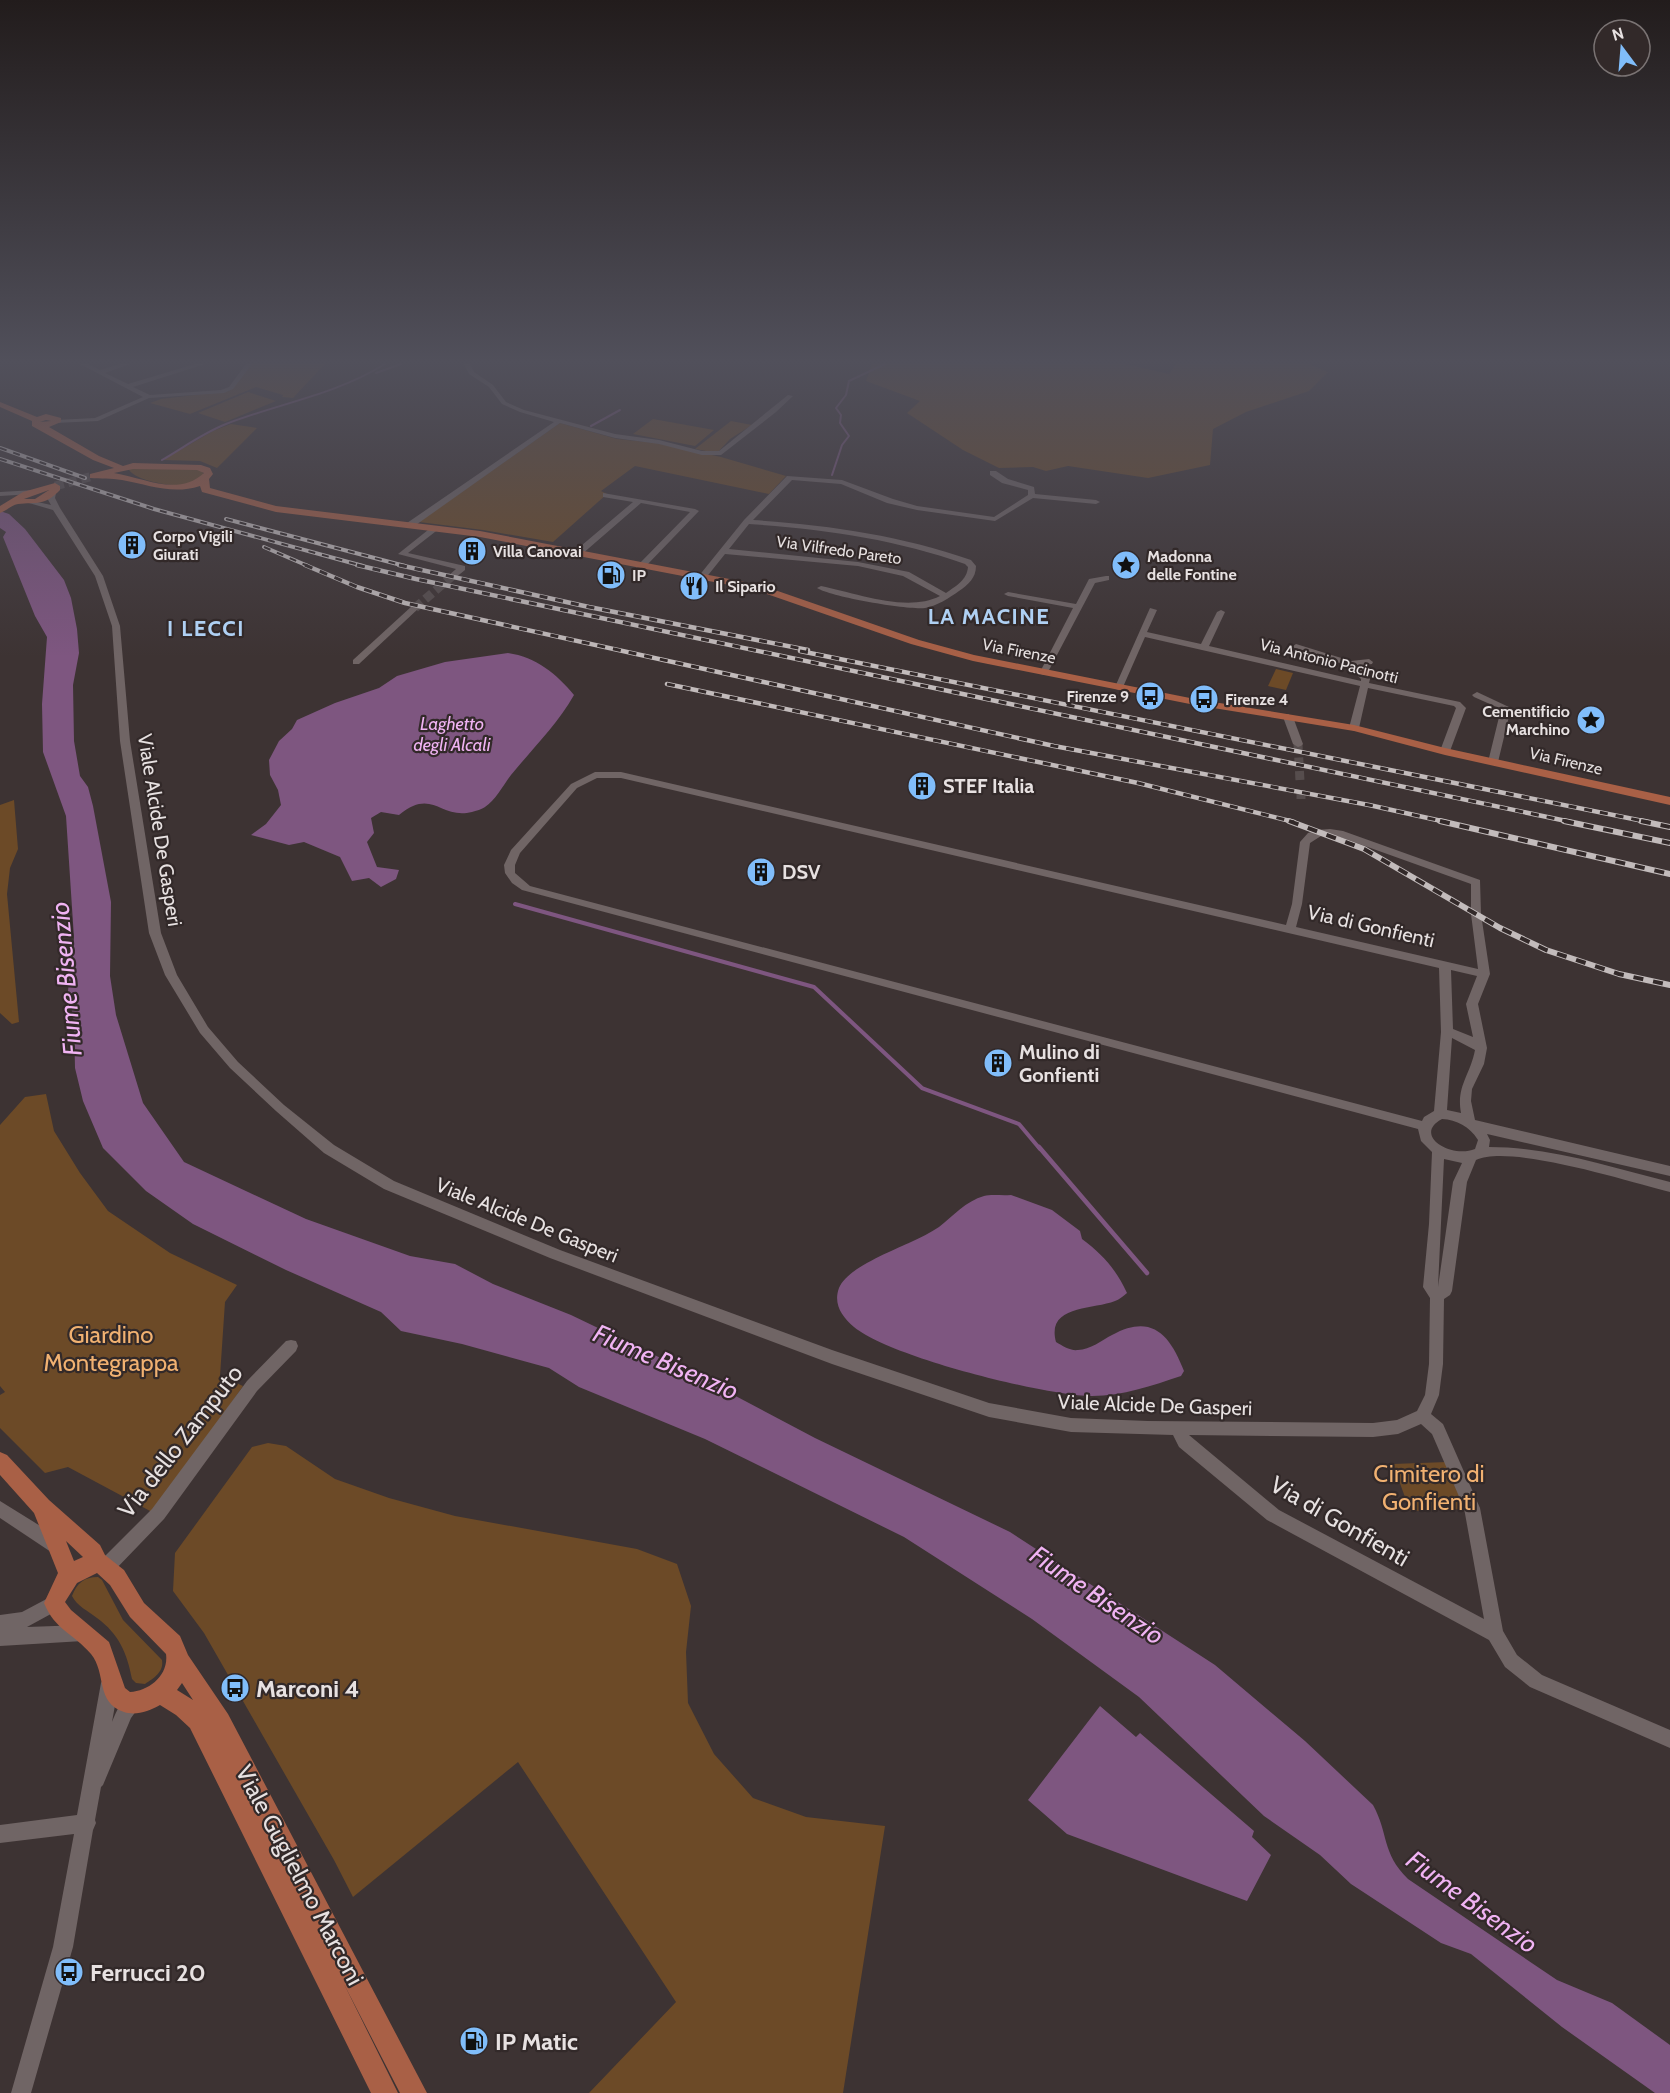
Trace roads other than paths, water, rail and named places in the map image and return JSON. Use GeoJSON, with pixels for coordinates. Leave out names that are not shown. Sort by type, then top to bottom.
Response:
{"type":"FeatureCollection","features":[{"type":"Feature","properties":{"kind":"main road"},"geometry":{"type":"LineString","coordinates":[[95,476],[101,468],[98,462]]}},
{"type":"Feature","properties":{"kind":"main road"},"geometry":{"type":"LineString","coordinates":[[106,462],[122,468],[131,478]]}},
{"type":"Feature","properties":{"kind":"main road"},"geometry":{"type":"LineString","coordinates":[[123,462],[133,466]]}},
{"type":"Feature","properties":{"kind":"main road"},"geometry":{"type":"LineString","coordinates":[[95,476],[133,466],[198,467],[208,472],[205,490],[224,497]]}},
{"type":"Feature","properties":{"kind":"main road"},"geometry":{"type":"LineString","coordinates":[[95,476],[117,475],[156,487],[181,488],[205,480]]}},
{"type":"Feature","properties":{"kind":"main road","name":"Via Firenze"},"geometry":{"type":"LineString","coordinates":[[156,487],[224,497],[276,509],[480,534],[702,577],[768,591],[915,642],[963,656],[1119,687],[1354,728],[1445,751],[1670,801]]}},
{"type":"Feature","properties":{"kind":"main road"},"geometry":{"type":"LineString","coordinates":[[4,510],[32,492],[56,488]]}},
{"type":"Feature","properties":{"kind":"main road"},"geometry":{"type":"LineString","coordinates":[[4,510],[33,503],[56,488]]}},
{"type":"Feature","properties":{"kind":"main road"},"geometry":{"type":"LineString","coordinates":[[17,501],[33,503]]}},
{"type":"Feature","properties":{"kind":"main road"},"geometry":{"type":"LineString","coordinates":[[0,1461],[42,1507],[69,1574]]}},
{"type":"Feature","properties":{"kind":"main road","name":"Viale Guglielmo Marconi"},"geometry":{"type":"LineString","coordinates":[[42,1507],[93,1552],[103,1564],[117,1574],[136,1609],[172,1643],[179,1660],[220,1722],[414,2093]]}},
{"type":"Feature","properties":{"kind":"main road"},"geometry":{"type":"LineString","coordinates":[[103,1564],[82,1566],[69,1574],[59,1588],[54,1603],[59,1617],[83,1633],[102,1651],[114,1691],[122,1700],[133,1703],[144,1701],[170,1682],[179,1660]]}},
{"type":"Feature","properties":{"kind":"main road","name":"Viale Guglielmo Marconi"},"geometry":{"type":"LineString","coordinates":[[159,1692],[184,1707],[198,1720],[385,2093]]}},
{"type":"Feature","properties":{"kind":"street"},"geometry":{"type":"LineString","coordinates":[[410,525],[501,462]]}},
{"type":"Feature","properties":{"kind":"street"},"geometry":{"type":"LineString","coordinates":[[993,473],[1005,481],[1031,489],[1032,496]]}},
{"type":"Feature","properties":{"kind":"street"},"geometry":{"type":"LineString","coordinates":[[702,577],[747,522],[790,478],[842,482],[890,501],[916,508],[995,519],[1032,496],[1096,502]]}},
{"type":"Feature","properties":{"kind":"street","name":"Viale Alcide De Gasperi"},"geometry":{"type":"LineString","coordinates":[[56,488],[51,498],[99,576],[116,626],[125,741],[156,933],[167,965],[204,1030],[234,1065],[329,1149],[389,1185],[555,1254],[832,1357],[989,1410],[1071,1425],[1177,1428],[1373,1430],[1398,1427],[1422,1416]]}},
{"type":"Feature","properties":{"kind":"street"},"geometry":{"type":"LineString","coordinates":[[0,495],[32,492]]}},
{"type":"Feature","properties":{"kind":"street"},"geometry":{"type":"LineString","coordinates":[[0,495],[17,501]]}},
{"type":"Feature","properties":{"kind":"street"},"geometry":{"type":"LineString","coordinates":[[606,495],[695,511],[642,565]]}},
{"type":"Feature","properties":{"kind":"street"},"geometry":{"type":"LineString","coordinates":[[578,553],[639,501]]}},
{"type":"Feature","properties":{"kind":"street"},"geometry":{"type":"LineString","coordinates":[[33,503],[56,508]]}},
{"type":"Feature","properties":{"kind":"street"},"geometry":{"type":"LineString","coordinates":[[747,522],[869,533],[933,549],[968,562],[972,566],[972,574],[965,583],[946,596],[933,603],[913,606],[820,588]]}},
{"type":"Feature","properties":{"kind":"street"},"geometry":{"type":"LineString","coordinates":[[436,528],[402,554],[462,568],[453,576]]}},
{"type":"Feature","properties":{"kind":"street","name":"Via Vilfredo Pareto"},"geometry":{"type":"LineString","coordinates":[[722,551],[858,564],[918,579],[946,596]]}},
{"type":"Feature","properties":{"kind":"street"},"geometry":{"type":"LineString","coordinates":[[1044,672],[1092,581],[1106,578]]}},
{"type":"Feature","properties":{"kind":"street"},"geometry":{"type":"LineString","coordinates":[[1008,594],[1079,607]]}},
{"type":"Feature","properties":{"kind":"street"},"geometry":{"type":"LineString","coordinates":[[356,662],[415,608]]}},
{"type":"Feature","properties":{"kind":"street"},"geometry":{"type":"LineString","coordinates":[[1119,687],[1153,610]]}},
{"type":"Feature","properties":{"kind":"street"},"geometry":{"type":"LineString","coordinates":[[1204,647],[1221,612]]}},
{"type":"Feature","properties":{"kind":"street","name":"Via Antonio Pacinotti"},"geometry":{"type":"LineString","coordinates":[[1143,634],[1365,687],[1460,706],[1445,751]]}},
{"type":"Feature","properties":{"kind":"street"},"geometry":{"type":"LineString","coordinates":[[1296,647],[1351,664],[1369,662]]}},
{"type":"Feature","properties":{"kind":"street"},"geometry":{"type":"LineString","coordinates":[[1351,664],[1366,679],[1354,728]]}},
{"type":"Feature","properties":{"kind":"street"},"geometry":{"type":"LineString","coordinates":[[1477,695],[1506,708],[1493,762]]}},
{"type":"Feature","properties":{"kind":"street"},"geometry":{"type":"LineString","coordinates":[[1288,717],[1298,744]]}},
{"type":"Feature","properties":{"kind":"street"},"geometry":{"type":"LineString","coordinates":[[1290,928],[621,775],[595,776],[574,786],[515,852],[508,864],[509,872],[514,880],[526,888],[1424,1126]]}},
{"type":"Feature","properties":{"kind":"street","name":"Via di Gonfienti"},"geometry":{"type":"LineString","coordinates":[[1324,832],[1346,836],[1476,882],[1476,914],[1484,974],[1290,928],[1297,904],[1305,842],[1310,837],[1324,832]]}},
{"type":"Feature","properties":{"kind":"street","name":"Via di Gonfienti"},"geometry":{"type":"LineString","coordinates":[[1440,1114],[1447,1032],[1445,965]]}},
{"type":"Feature","properties":{"kind":"street"},"geometry":{"type":"LineString","coordinates":[[1437,1296],[1445,1291],[1460,1182],[1484,1140],[1472,1124],[1465,1101],[1466,1089],[1478,1064],[1481,1048],[1472,1004],[1484,974]]}},
{"type":"Feature","properties":{"kind":"street"},"geometry":{"type":"LineString","coordinates":[[1447,1032],[1463,1037],[1481,1048]]}},
{"type":"Feature","properties":{"kind":"street"},"geometry":{"type":"LineString","coordinates":[[1670,1171],[1472,1124],[1460,1117],[1440,1114],[1427,1121],[1424,1126],[1426,1139],[1438,1151],[1454,1158],[1507,1151],[1540,1154],[1670,1187]]}},
{"type":"Feature","properties":{"kind":"street"},"geometry":{"type":"LineString","coordinates":[[1438,1151],[1436,1224],[1430,1287],[1437,1296],[1436,1364],[1432,1395],[1422,1416],[1438,1429],[1472,1508],[1495,1634],[1511,1661],[1536,1682],[1586,1701],[1670,1739]]}},
{"type":"Feature","properties":{"kind":"street","name":"Via dello Zamputo"},"geometry":{"type":"LineString","coordinates":[[103,1564],[158,1514],[252,1386],[291,1346]]}},
{"type":"Feature","properties":{"kind":"street","name":"Via di Gonfienti"},"geometry":{"type":"LineString","coordinates":[[1177,1428],[1184,1442],[1273,1515],[1495,1634]]}},
{"type":"Feature","properties":{"kind":"street"},"geometry":{"type":"LineString","coordinates":[[0,1509],[58,1548]]}},
{"type":"Feature","properties":{"kind":"street"},"geometry":{"type":"LineString","coordinates":[[0,1623],[24,1620],[54,1603]]}},
{"type":"Feature","properties":{"kind":"street"},"geometry":{"type":"LineString","coordinates":[[0,1637],[83,1633]]}},
{"type":"Feature","properties":{"kind":"street"},"geometry":{"type":"LineString","coordinates":[[21,2093],[63,1947],[87,1823],[89,1799],[111,1676]]}},
{"type":"Feature","properties":{"kind":"street"},"geometry":{"type":"LineString","coordinates":[[89,1799],[125,1712],[133,1703]]}},
{"type":"Feature","properties":{"kind":"street"},"geometry":{"type":"LineString","coordinates":[[0,1834],[87,1823]]}},
{"type":"Feature","properties":{"kind":"water","name":"Fiume Bisenzio"},"geometry":{"type":"Polygon","coordinates":[[[0,511],[9,514],[25,529],[64,580],[71,598],[79,653],[73,685],[74,741],[80,776],[88,787],[93,806],[111,902],[110,976],[116,1015],[143,1103],[184,1162],[306,1219],[410,1256],[455,1264],[493,1284],[571,1315],[694,1374],[815,1438],[1010,1532],[1215,1665],[1305,1741],[1373,1805],[1393,1860],[1408,1879],[1557,1980],[1612,2003],[1670,2045],[1670,2093],[1655,2093],[1562,2027],[1471,1954],[1441,1943],[1351,1884],[1320,1855],[1264,1816],[1139,1697],[1032,1619],[904,1537],[705,1439],[579,1387],[549,1368],[462,1344],[401,1331],[381,1312],[286,1270],[193,1224],[146,1191],[103,1148],[83,1101],[75,1068],[74,1022],[68,991],[74,938],[66,816],[43,752],[42,704],[47,637],[35,616],[3,537],[6,532],[0,528],[0,511]]]}},
{"type":"Feature","properties":{"kind":"water","name":"Laghetto degli Alcali"},"geometry":{"type":"Polygon","coordinates":[[[508,653],[528,658],[545,668],[574,695],[496,797],[485,807],[461,813],[429,804],[420,804],[399,815],[381,812],[371,818],[374,833],[367,842],[377,867],[399,870],[396,879],[381,887],[369,878],[352,881],[340,857],[304,842],[289,845],[251,835],[266,824],[281,805],[278,790],[270,775],[269,760],[279,741],[292,729],[297,720],[335,703],[379,688],[397,676],[445,662],[508,653]]]}},
{"type":"Feature","properties":{"kind":"water"},"geometry":{"type":"Polygon","coordinates":[[[987,1195],[1011,1195],[1052,1210],[1080,1231],[1082,1239],[1096,1250],[1113,1269],[1127,1293],[1105,1304],[1064,1315],[1058,1321],[1055,1330],[1056,1342],[1069,1349],[1082,1350],[1126,1329],[1138,1326],[1149,1327],[1158,1331],[1172,1347],[1184,1371],[1181,1376],[1112,1395],[1088,1396],[1036,1389],[966,1372],[899,1350],[854,1327],[842,1314],[837,1299],[839,1288],[860,1267],[939,1227],[977,1198],[987,1195]]]}},
{"type":"Feature","properties":{"kind":"water"},"geometry":{"type":"Polygon","coordinates":[[[1100,1706],[1136,1737],[1140,1733],[1254,1831],[1252,1837],[1271,1855],[1247,1901],[1067,1834],[1028,1800],[1100,1706]]]}},
{"type":"Feature","properties":{"kind":"waterway"},"geometry":{"type":"LineString","coordinates":[[832,475],[836,462]]}},
{"type":"Feature","properties":{"kind":"waterway"},"geometry":{"type":"LineString","coordinates":[[515,904],[814,987],[922,1088],[1019,1124],[1040,1149]]}},
{"type":"Feature","properties":{"kind":"waterway"},"geometry":{"type":"LineString","coordinates":[[1039,1147],[1147,1273]]}},
{"type":"Feature","properties":{"kind":"tunnel"},"geometry":{"type":"LineString","coordinates":[[55,486],[93,476]]}},
{"type":"Feature","properties":{"kind":"tunnel"},"geometry":{"type":"LineString","coordinates":[[415,608],[452,576]]}},
{"type":"Feature","properties":{"kind":"tunnel"},"geometry":{"type":"LineString","coordinates":[[1298,744],[1300,781]]}},
{"type":"Feature","properties":{"kind":"tunnel"},"geometry":{"type":"LineString","coordinates":[[1301,790],[1301,799]]}},
{"type":"Feature","properties":{"kind":"railway"},"geometry":{"type":"LineString","coordinates":[[8,462],[154,509],[363,566]]}},
{"type":"Feature","properties":{"kind":"railway"},"geometry":{"type":"LineString","coordinates":[[39,462],[85,478]]}},
{"type":"Feature","properties":{"kind":"railway"},"geometry":{"type":"LineString","coordinates":[[226,519],[405,566]]}},
{"type":"Feature","properties":{"kind":"railway"},"geometry":{"type":"LineString","coordinates":[[264,547],[308,566]]}},
{"type":"Feature","properties":{"kind":"railway"},"geometry":{"type":"LineString","coordinates":[[305,565],[357,587],[405,603],[1054,746],[1369,805],[1446,822]]}},
{"type":"Feature","properties":{"kind":"railway"},"geometry":{"type":"LineString","coordinates":[[357,565],[1571,822]]}},
{"type":"Feature","properties":{"kind":"railway"},"geometry":{"type":"LineString","coordinates":[[399,565],[589,607],[808,650]]}},
{"type":"Feature","properties":{"kind":"railway"},"geometry":{"type":"LineString","coordinates":[[800,651],[1648,822]]}},
{"type":"Feature","properties":{"kind":"railway"},"geometry":{"type":"LineString","coordinates":[[667,684],[1138,783],[1294,822]]}},
{"type":"Feature","properties":{"kind":"railway"},"geometry":{"type":"LineString","coordinates":[[1289,821],[1364,849],[1500,928],[1546,950],[1619,974],[1670,985]]}},
{"type":"Feature","properties":{"kind":"railway"},"geometry":{"type":"LineString","coordinates":[[1440,821],[1670,874]]}},
{"type":"Feature","properties":{"kind":"railway"},"geometry":{"type":"LineString","coordinates":[[1564,821],[1670,843]]}},
{"type":"Feature","properties":{"kind":"railway"},"geometry":{"type":"LineString","coordinates":[[1641,821],[1670,827]]}},
{"type":"Feature","properties":{"kind":"place","name":"Corpo Vigili Giurati"},"geometry":{"type":"Point","coordinates":[132,545]}},
{"type":"Feature","properties":{"kind":"place","name":"Villa Canovai"},"geometry":{"type":"Point","coordinates":[472,551]}},
{"type":"Feature","properties":{"kind":"place","name":"Madonna delle Fontine"},"geometry":{"type":"Point","coordinates":[1126,565]}},
{"type":"Feature","properties":{"kind":"place","name":"IP"},"geometry":{"type":"Point","coordinates":[611,575]}},
{"type":"Feature","properties":{"kind":"place","name":"Il Sipario"},"geometry":{"type":"Point","coordinates":[694,586]}},
{"type":"Feature","properties":{"kind":"place","name":"Firenze 9"},"geometry":{"type":"Point","coordinates":[1150,696]}},
{"type":"Feature","properties":{"kind":"place","name":"Firenze 4"},"geometry":{"type":"Point","coordinates":[1204,699]}},
{"type":"Feature","properties":{"kind":"place","name":"Cementificio Marchino"},"geometry":{"type":"Point","coordinates":[1591,720]}},
{"type":"Feature","properties":{"kind":"place","name":"STEF Italia"},"geometry":{"type":"Point","coordinates":[922,786]}},
{"type":"Feature","properties":{"kind":"place","name":"DSV"},"geometry":{"type":"Point","coordinates":[761,872]}},
{"type":"Feature","properties":{"kind":"place","name":"Mulino di Gonfienti"},"geometry":{"type":"Point","coordinates":[998,1063]}},
{"type":"Feature","properties":{"kind":"place","name":"Marconi 4"},"geometry":{"type":"Point","coordinates":[235,1688]}},
{"type":"Feature","properties":{"kind":"place","name":"Ferrucci 20"},"geometry":{"type":"Point","coordinates":[69,1972]}},
{"type":"Feature","properties":{"kind":"place","name":"IP Matic"},"geometry":{"type":"Point","coordinates":[474,2041]}},
{"type":"Feature","properties":{"kind":"district","name":"LA MACINE"},"geometry":{"type":"Point","coordinates":[989,616]}},
{"type":"Feature","properties":{"kind":"district","name":"I LECCI"},"geometry":{"type":"Point","coordinates":[206,628]}},
{"type":"Feature","properties":{"kind":"park label","name":"Giardino Montegrappa"},"geometry":{"type":"Point","coordinates":[111,1348]}},
{"type":"Feature","properties":{"kind":"park label","name":"Cimitero di Gonfienti"},"geometry":{"type":"Point","coordinates":[1429,1487]}}]}
